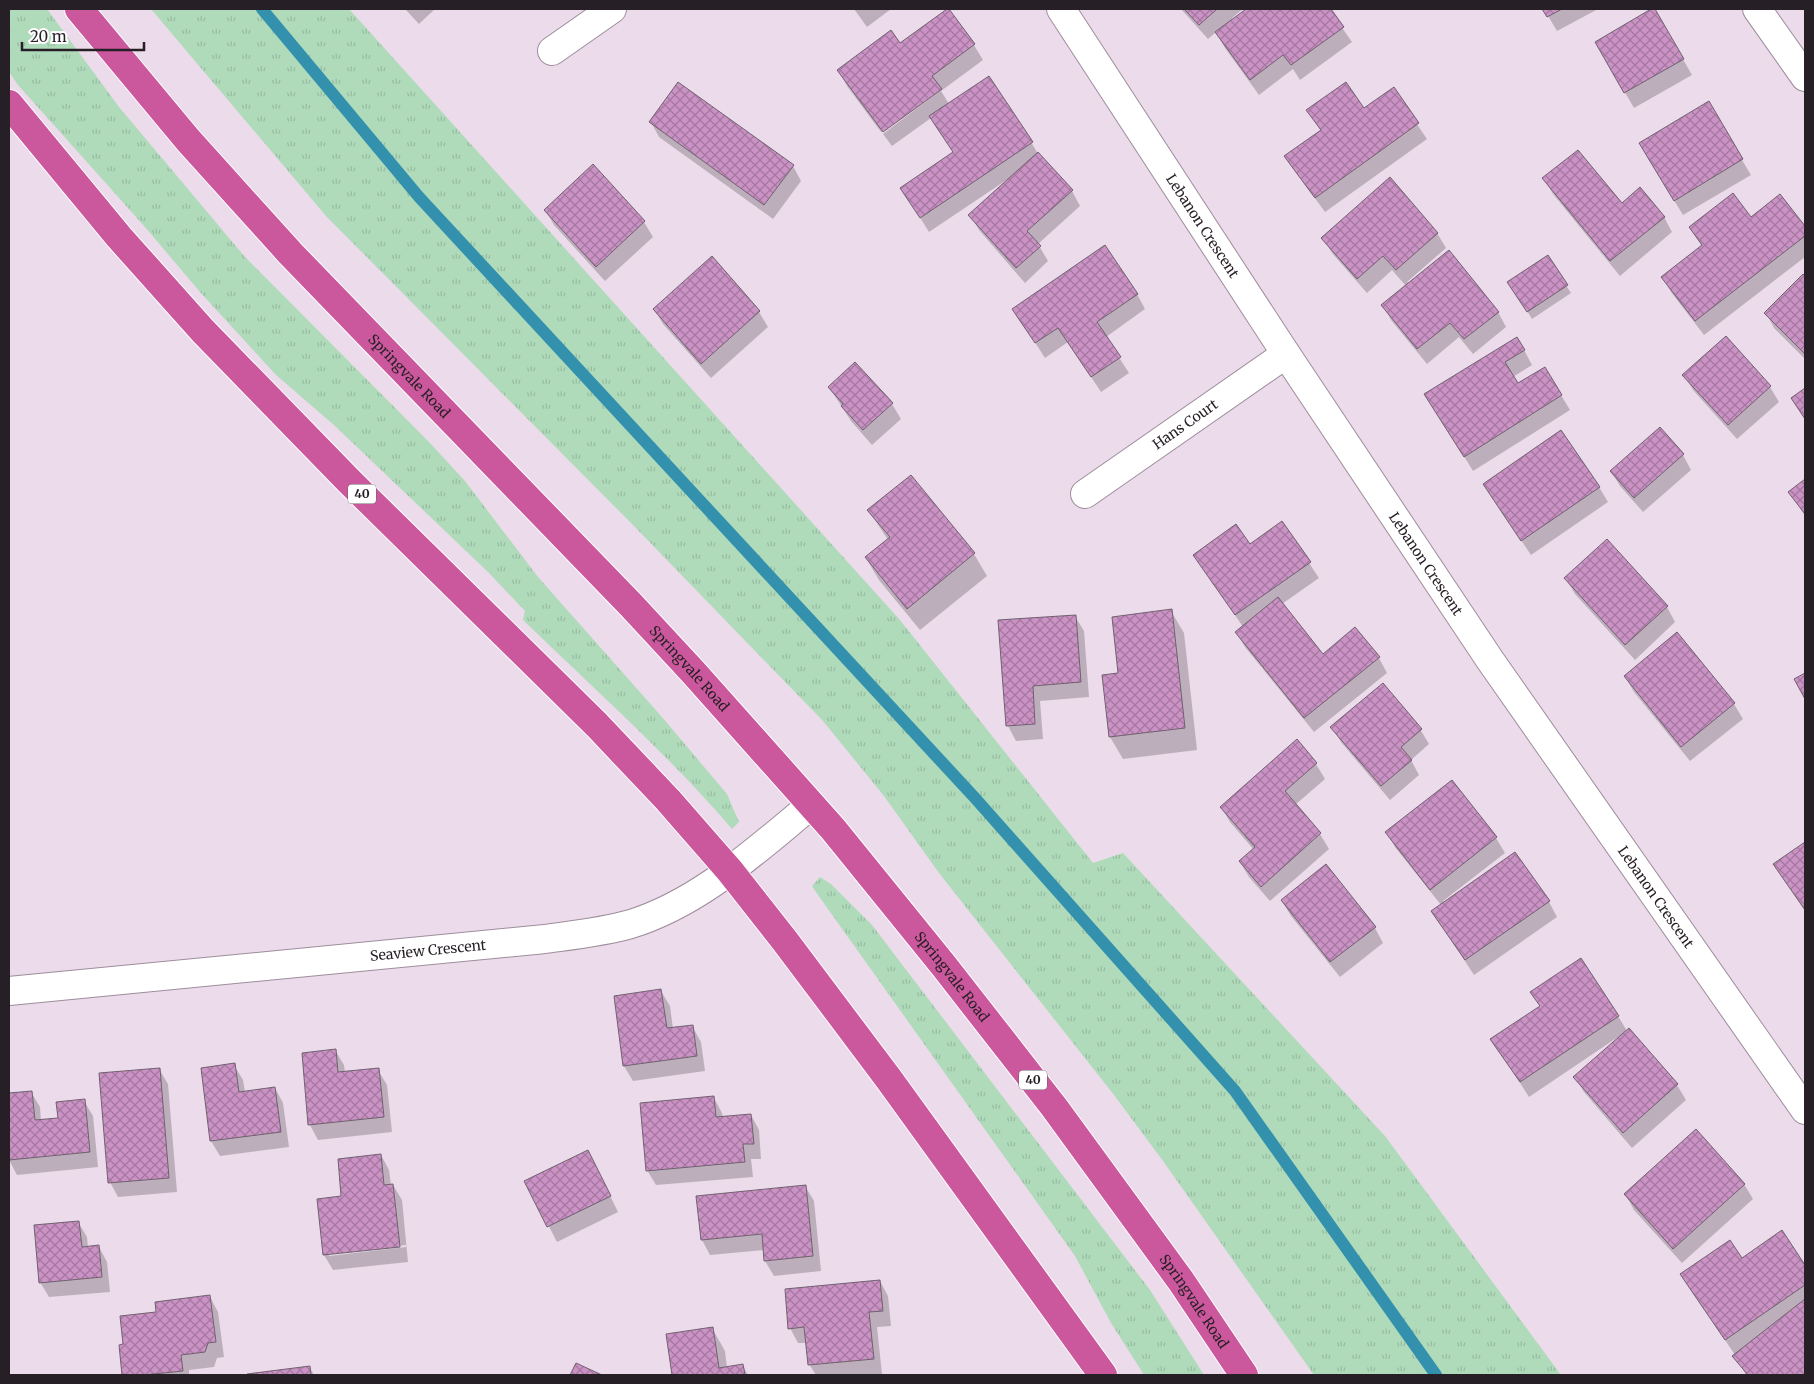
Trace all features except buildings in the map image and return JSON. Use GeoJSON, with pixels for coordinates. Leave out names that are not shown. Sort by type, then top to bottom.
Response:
{"type":"FeatureCollection","features":[{"type":"Feature","properties":{"kind":"highway","name":"Springvale Road"},"geometry":{"type":"LineString","coordinates":[[79,9],[188,140],[290,253],[619,592],[812,805],[883,889],[1054,1107],[1176,1274],[1244,1375]]}},
{"type":"Feature","properties":{"kind":"highway","name":"40"},"geometry":{"type":"LineString","coordinates":[[9,104],[113,230],[203,332],[349,481],[597,725],[668,800],[730,871],[888,1078],[1102,1375]]}},
{"type":"Feature","properties":{"kind":"street"},"geometry":{"type":"LineString","coordinates":[[552,52],[612,9]]}},
{"type":"Feature","properties":{"kind":"street","name":"Lebanon Crescent"},"geometry":{"type":"LineString","coordinates":[[1060,9],[1286,354],[1490,660],[1805,1110]]}},
{"type":"Feature","properties":{"kind":"street"},"geometry":{"type":"LineString","coordinates":[[1757,9],[1803,69]]}},
{"type":"Feature","properties":{"kind":"street","name":"Hans Court"},"geometry":{"type":"LineString","coordinates":[[1084,494],[1286,354]]}},
{"type":"Feature","properties":{"kind":"street","name":"Seaview Crescent"},"geometry":{"type":"LineString","coordinates":[[9,991],[545,939],[598,932],[632,924],[698,892],[730,871],[812,805]]}},
{"type":"Feature","properties":{"kind":"green space"},"geometry":{"type":"Polygon","coordinates":[[[9,9],[47,9],[119,107],[245,257],[429,442],[465,481],[538,577],[662,717],[727,794],[739,822],[732,829],[708,801],[630,722],[523,620],[525,611],[488,572],[335,426],[276,375],[200,292],[145,227],[18,85],[9,72],[9,9]]]}},
{"type":"Feature","properties":{"kind":"green space"},"geometry":{"type":"Polygon","coordinates":[[[151,9],[349,9],[900,620],[1093,863],[1123,853],[1385,1136],[1561,1375],[1314,1375],[1163,1161],[1114,1095],[939,873],[884,796],[823,721],[634,526],[326,216],[151,9]]]}},
{"type":"Feature","properties":{"kind":"green space"},"geometry":{"type":"Polygon","coordinates":[[[820,877],[831,884],[872,925],[1150,1290],[1204,1375],[1144,1375],[1111,1323],[1075,1256],[812,886],[820,877]]]}},
{"type":"Feature","properties":{"kind":"waterway"},"geometry":{"type":"LineString","coordinates":[[262,9],[419,197],[975,798],[1235,1091],[1436,1375]]}}]}
